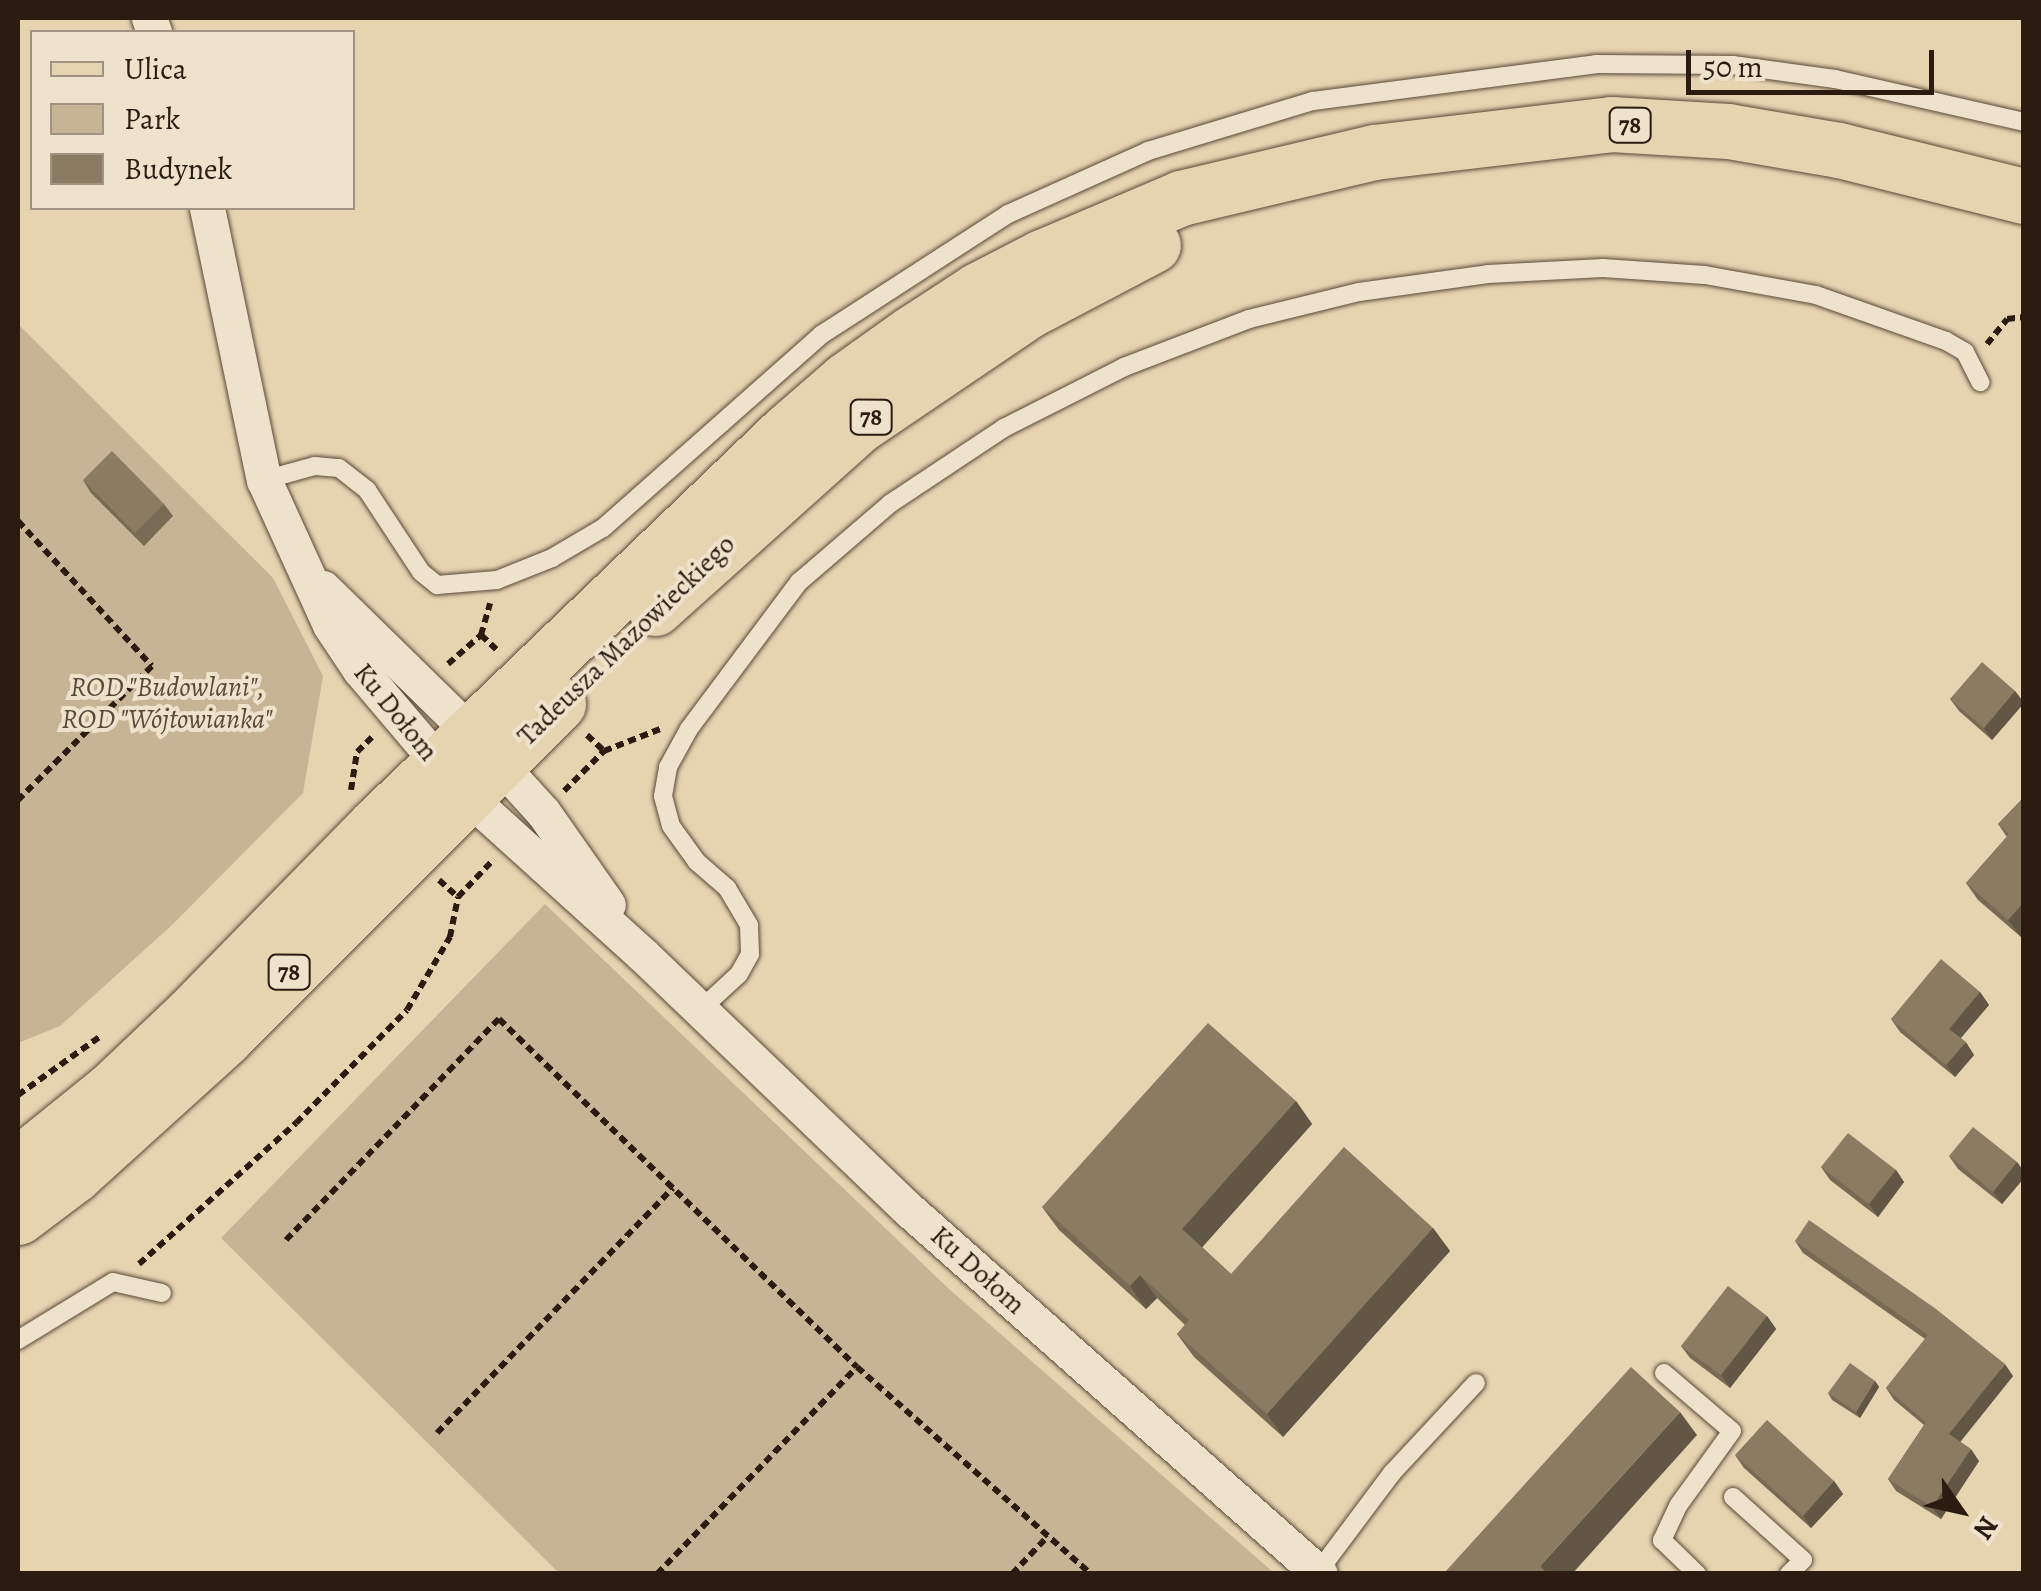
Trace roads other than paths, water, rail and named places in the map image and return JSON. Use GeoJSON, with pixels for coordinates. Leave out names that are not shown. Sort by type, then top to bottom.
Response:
{"type":"FeatureCollection","features":[{"type":"Feature","properties":{"kind":"main road","name":"Tadeusza Mazowieckiego"},"geometry":{"type":"LineString","coordinates":[[18,1217],[76,1174],[171,1089],[469,765],[772,445],[846,380],[978,290],[1111,225],[1181,198],[1374,152],[1482,136],[1610,124],[1728,130],[1839,150],[2024,196]]}},
{"type":"Feature","properties":{"kind":"main road","name":"Tadeusza Mazowieckiego"},"geometry":{"type":"LineString","coordinates":[[1945,177],[2024,206]]}},
{"type":"Feature","properties":{"kind":"main road","name":"Tadeusza Mazowieckiego"},"geometry":{"type":"LineString","coordinates":[[18,1165],[111,1090],[469,765]]}},
{"type":"Feature","properties":{"kind":"street","name":"Ku Dołom"},"geometry":{"type":"LineString","coordinates":[[207,210],[264,480],[330,626],[396,712],[542,812],[644,956]]}},
{"type":"Feature","properties":{"kind":"street","name":"Ku Dołom"},"geometry":{"type":"LineString","coordinates":[[304,570],[424,687],[513,839],[644,956],[908,1209],[1319,1573]]}},
{"type":"Feature","properties":{"kind":"lane"},"geometry":{"type":"LineString","coordinates":[[264,480],[314,466],[339,468],[367,490],[421,572],[438,584],[496,580],[552,558],[603,528],[820,335],[1008,214],[1148,151],[1313,101],[1596,64],[1733,65],[1835,79],[2024,122]]}},
{"type":"Feature","properties":{"kind":"lane"},"geometry":{"type":"LineString","coordinates":[[699,1011],[739,974],[750,954],[750,925],[727,888],[697,862],[671,826],[663,796],[668,767],[689,730],[799,582],[890,502],[1004,428],[1124,367],[1249,319],[1378,290],[1488,274],[1603,268],[1706,275],[1816,294],[1946,341],[1965,352],[1980,382]]}},
{"type":"Feature","properties":{"kind":"lane"},"geometry":{"type":"LineString","coordinates":[[18,1340],[113,1282],[162,1294]]}},
{"type":"Feature","properties":{"kind":"lane"},"geometry":{"type":"LineString","coordinates":[[1664,1373],[1732,1431],[1678,1506],[1662,1540],[1697,1574]]}},
{"type":"Feature","properties":{"kind":"lane"},"geometry":{"type":"LineString","coordinates":[[1319,1573],[1392,1474],[1476,1383]]}},
{"type":"Feature","properties":{"kind":"lane"},"geometry":{"type":"LineString","coordinates":[[1733,1497],[1803,1560],[1789,1574]]}},
{"type":"Feature","properties":{"kind":"park label","name":"ROD \"Budowlani\", ROD \"Wójtowianka\""},"geometry":{"type":"Point","coordinates":[167,703]}}]}
